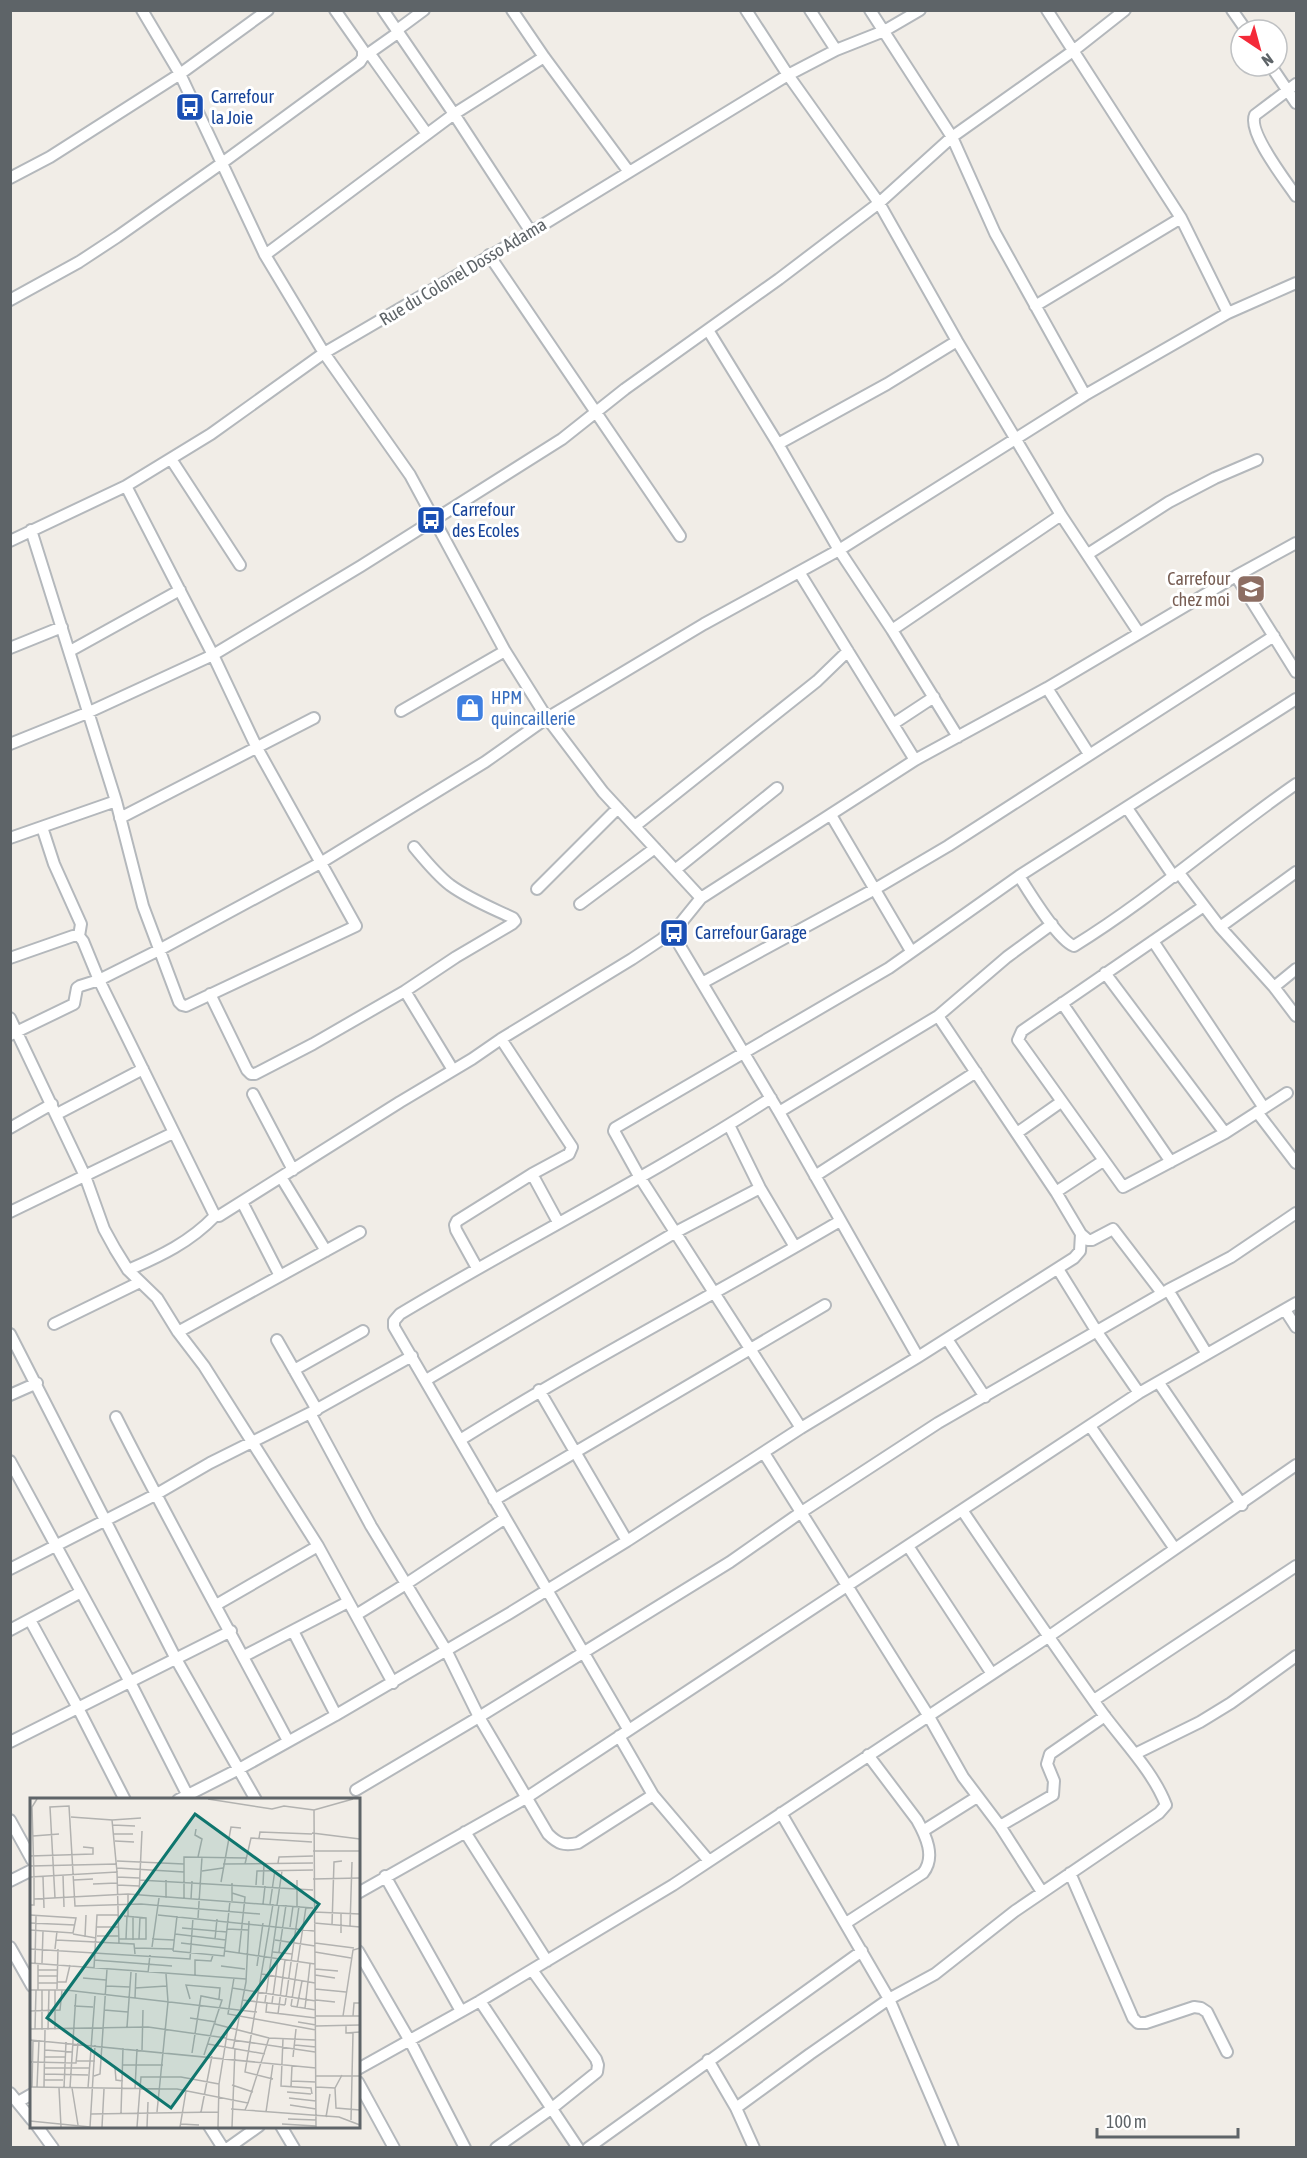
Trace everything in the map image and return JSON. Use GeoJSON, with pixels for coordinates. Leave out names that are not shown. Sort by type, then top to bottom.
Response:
{"type":"FeatureCollection","features":[{"type":"Feature","properties":{"kind":"street"},"geometry":{"type":"LineString","coordinates":[[142,10],[180,74],[265,255],[324,353],[411,475],[505,651],[547,718],[603,792],[702,898]]}},
{"type":"Feature","properties":{"kind":"street"},"geometry":{"type":"LineString","coordinates":[[10,177],[50,157],[180,74],[268,10]]}},
{"type":"Feature","properties":{"kind":"street"},"geometry":{"type":"LineString","coordinates":[[335,10],[427,134]]}},
{"type":"Feature","properties":{"kind":"street"},"geometry":{"type":"LineString","coordinates":[[383,10],[531,232]]}},
{"type":"Feature","properties":{"kind":"street"},"geometry":{"type":"LineString","coordinates":[[10,300],[79,262],[222,164],[360,62],[424,10]]}},
{"type":"Feature","properties":{"kind":"street"},"geometry":{"type":"LineString","coordinates":[[512,10],[629,172]]}},
{"type":"Feature","properties":{"kind":"street"},"geometry":{"type":"LineString","coordinates":[[746,10],[788,75],[879,203],[957,341],[1061,515],[1139,633]]}},
{"type":"Feature","properties":{"kind":"street"},"geometry":{"type":"LineString","coordinates":[[810,10],[836,50]]}},
{"type":"Feature","properties":{"kind":"street"},"geometry":{"type":"LineString","coordinates":[[870,10],[952,137],[995,232],[1085,395]]}},
{"type":"Feature","properties":{"kind":"street","name":"Rue du Colonel Dosso Adama"},"geometry":{"type":"LineString","coordinates":[[10,541],[126,486],[211,434],[324,353],[531,232],[788,75],[836,50],[884,31],[920,10]]}},
{"type":"Feature","properties":{"kind":"street"},"geometry":{"type":"LineString","coordinates":[[1047,10],[1181,218],[1228,313]]}},
{"type":"Feature","properties":{"kind":"street"},"geometry":{"type":"LineString","coordinates":[[10,744],[87,713],[213,655],[562,439],[625,389],[879,203],[952,137],[1073,51],[1125,10]]}},
{"type":"Feature","properties":{"kind":"street"},"geometry":{"type":"LineString","coordinates":[[265,255],[454,114],[544,57]]}},
{"type":"Feature","properties":{"kind":"street"},"geometry":{"type":"LineString","coordinates":[[1296,103],[1292,88],[1255,115],[1253,119],[1264,147],[1296,196]]}},
{"type":"Feature","properties":{"kind":"street"},"geometry":{"type":"LineString","coordinates":[[1035,306],[1181,218]]}},
{"type":"Feature","properties":{"kind":"street"},"geometry":{"type":"LineString","coordinates":[[489,255],[680,536]]}},
{"type":"Feature","properties":{"kind":"street"},"geometry":{"type":"LineString","coordinates":[[14,1034],[74,1004],[77,988],[99,980],[159,950],[322,862],[485,762],[547,718],[704,624],[839,550],[1085,395],[1228,313],[1296,283]]}},
{"type":"Feature","properties":{"kind":"street"},"geometry":{"type":"LineString","coordinates":[[708,330],[778,444],[839,550],[958,737]]}},
{"type":"Feature","properties":{"kind":"street"},"geometry":{"type":"LineString","coordinates":[[778,444],[887,384],[957,341]]}},
{"type":"Feature","properties":{"kind":"street"},"geometry":{"type":"LineString","coordinates":[[171,459],[240,565]]}},
{"type":"Feature","properties":{"kind":"street"},"geometry":{"type":"LineString","coordinates":[[1088,554],[1169,502],[1215,478],[1257,460]]}},
{"type":"Feature","properties":{"kind":"street"},"geometry":{"type":"LineString","coordinates":[[31,530],[116,801],[144,906],[179,1002],[186,1006],[356,926],[257,748],[213,655],[126,486]]}},
{"type":"Feature","properties":{"kind":"street"},"geometry":{"type":"LineString","coordinates":[[892,630],[1061,515]]}},
{"type":"Feature","properties":{"kind":"street"},"geometry":{"type":"LineString","coordinates":[[128,1270],[162,1256],[187,1240],[215,1216],[219,1216],[242,1202],[501,1038],[633,959],[671,931],[702,898],[915,760],[1047,688],[1296,543]]}},
{"type":"Feature","properties":{"kind":"street"},"geometry":{"type":"LineString","coordinates":[[799,572],[915,760]]}},
{"type":"Feature","properties":{"kind":"street"},"geometry":{"type":"LineString","coordinates":[[1236,576],[1296,672]]}},
{"type":"Feature","properties":{"kind":"street"},"geometry":{"type":"LineString","coordinates":[[70,651],[180,590]]}},
{"type":"Feature","properties":{"kind":"street"},"geometry":{"type":"LineString","coordinates":[[10,648],[62,627]]}},
{"type":"Feature","properties":{"kind":"street"},"geometry":{"type":"LineString","coordinates":[[702,983],[875,889],[948,846],[1274,636]]}},
{"type":"Feature","properties":{"kind":"street"},"geometry":{"type":"LineString","coordinates":[[401,711],[505,651]]}},
{"type":"Feature","properties":{"kind":"street"},"geometry":{"type":"LineString","coordinates":[[635,826],[817,681],[848,651]]}},
{"type":"Feature","properties":{"kind":"street"},"geometry":{"type":"LineString","coordinates":[[1047,688],[1089,754]]}},
{"type":"Feature","properties":{"kind":"street"},"geometry":{"type":"LineString","coordinates":[[893,724],[934,697]]}},
{"type":"Feature","properties":{"kind":"street"},"geometry":{"type":"LineString","coordinates":[[801,1428],[639,1176],[614,1131],[615,1128],[888,968],[1019,876],[1296,699]]}},
{"type":"Feature","properties":{"kind":"street"},"geometry":{"type":"LineString","coordinates":[[120,818],[314,718]]}},
{"type":"Feature","properties":{"kind":"street"},"geometry":{"type":"LineString","coordinates":[[1019,876],[1052,924],[1074,946],[1145,899],[1296,784]]}},
{"type":"Feature","properties":{"kind":"street"},"geometry":{"type":"LineString","coordinates":[[675,870],[777,788]]}},
{"type":"Feature","properties":{"kind":"street"},"geometry":{"type":"LineString","coordinates":[[10,838],[116,801]]}},
{"type":"Feature","properties":{"kind":"street"},"geometry":{"type":"LineString","coordinates":[[537,890],[618,808]]}},
{"type":"Feature","properties":{"kind":"street"},"geometry":{"type":"LineString","coordinates":[[1127,808],[1176,875],[1274,987],[1296,1016]]}},
{"type":"Feature","properties":{"kind":"street"},"geometry":{"type":"LineString","coordinates":[[831,816],[911,951]]}},
{"type":"Feature","properties":{"kind":"street"},"geometry":{"type":"LineString","coordinates":[[42,826],[54,864],[81,924],[79,936],[173,1134],[215,1216]]}},
{"type":"Feature","properties":{"kind":"street"},"geometry":{"type":"LineString","coordinates":[[210,994],[247,1070],[250,1074],[255,1074],[313,1044],[405,991],[512,924],[513,918],[451,886],[414,847]]}},
{"type":"Feature","properties":{"kind":"street"},"geometry":{"type":"LineString","coordinates":[[580,904],[655,848]]}},
{"type":"Feature","properties":{"kind":"street"},"geometry":{"type":"LineString","coordinates":[[1220,927],[1296,872]]}},
{"type":"Feature","properties":{"kind":"street"},"geometry":{"type":"LineString","coordinates":[[1204,906],[1022,1031],[1018,1040],[1123,1188],[1226,1133],[1287,1093]]}},
{"type":"Feature","properties":{"kind":"street"},"geometry":{"type":"LineString","coordinates":[[779,1112],[938,1016],[1007,957],[1052,924]]}},
{"type":"Feature","properties":{"kind":"street"},"geometry":{"type":"LineString","coordinates":[[671,931],[771,1098],[918,1357]]}},
{"type":"Feature","properties":{"kind":"street"},"geometry":{"type":"LineString","coordinates":[[10,958],[73,936],[79,936]]}},
{"type":"Feature","properties":{"kind":"street"},"geometry":{"type":"LineString","coordinates":[[1153,941],[1296,1163]]}},
{"type":"Feature","properties":{"kind":"street"},"geometry":{"type":"LineString","coordinates":[[1274,987],[1296,969]]}},
{"type":"Feature","properties":{"kind":"street"},"geometry":{"type":"LineString","coordinates":[[1105,973],[1226,1133]]}},
{"type":"Feature","properties":{"kind":"street"},"geometry":{"type":"LineString","coordinates":[[405,991],[453,1070]]}},
{"type":"Feature","properties":{"kind":"street"},"geometry":{"type":"LineString","coordinates":[[1062,1003],[1171,1162]]}},
{"type":"Feature","properties":{"kind":"street"},"geometry":{"type":"LineString","coordinates":[[938,1016],[1017,1132],[1081,1234],[1088,1240],[1092,1240],[1113,1229],[1165,1292],[1207,1354]]}},
{"type":"Feature","properties":{"kind":"street"},"geometry":{"type":"LineString","coordinates":[[10,1018],[14,1034],[54,1109],[85,1176],[104,1229],[115,1249],[128,1270],[156,1298],[204,1366],[318,1546],[393,1683]]}},
{"type":"Feature","properties":{"kind":"street"},"geometry":{"type":"LineString","coordinates":[[477,1268],[456,1230],[455,1225],[458,1221],[532,1174],[569,1154],[572,1147],[501,1038]]}},
{"type":"Feature","properties":{"kind":"street"},"geometry":{"type":"LineString","coordinates":[[10,1128],[143,1069]]}},
{"type":"Feature","properties":{"kind":"street"},"geometry":{"type":"LineString","coordinates":[[815,1176],[976,1072]]}},
{"type":"Feature","properties":{"kind":"street"},"geometry":{"type":"LineString","coordinates":[[254,1094],[293,1170]]}},
{"type":"Feature","properties":{"kind":"street"},"geometry":{"type":"LineString","coordinates":[[709,1861],[654,1795],[583,1653],[394,1327],[394,1320],[400,1314],[477,1268],[729,1125],[771,1098]]}},
{"type":"Feature","properties":{"kind":"street"},"geometry":{"type":"LineString","coordinates":[[1017,1132],[1061,1102]]}},
{"type":"Feature","properties":{"kind":"street"},"geometry":{"type":"LineString","coordinates":[[729,1125],[760,1188],[795,1247]]}},
{"type":"Feature","properties":{"kind":"street"},"geometry":{"type":"LineString","coordinates":[[10,1212],[173,1134]]}},
{"type":"Feature","properties":{"kind":"street"},"geometry":{"type":"LineString","coordinates":[[1056,1192],[1103,1161]]}},
{"type":"Feature","properties":{"kind":"street"},"geometry":{"type":"LineString","coordinates":[[532,1174],[558,1222]]}},
{"type":"Feature","properties":{"kind":"street"},"geometry":{"type":"LineString","coordinates":[[281,1177],[326,1251]]}},
{"type":"Feature","properties":{"kind":"street"},"geometry":{"type":"LineString","coordinates":[[426,1380],[676,1232],[760,1188]]}},
{"type":"Feature","properties":{"kind":"street"},"geometry":{"type":"LineString","coordinates":[[242,1202],[280,1276]]}},
{"type":"Feature","properties":{"kind":"street"},"geometry":{"type":"LineString","coordinates":[[356,1790],[479,1718],[730,1562],[800,1513],[938,1423],[1165,1292],[1231,1257],[1296,1213]]}},
{"type":"Feature","properties":{"kind":"street"},"geometry":{"type":"LineString","coordinates":[[460,1440],[539,1390],[716,1293],[840,1221]]}},
{"type":"Feature","properties":{"kind":"street"},"geometry":{"type":"LineString","coordinates":[[178,1332],[360,1232]]}},
{"type":"Feature","properties":{"kind":"street"},"geometry":{"type":"LineString","coordinates":[[10,1461],[130,1682],[185,1798],[393,1683],[627,1541],[801,1428],[1058,1269],[1080,1251],[1081,1234]]}},
{"type":"Feature","properties":{"kind":"street"},"geometry":{"type":"LineString","coordinates":[[1058,1269],[1097,1332],[1139,1393]]}},
{"type":"Feature","properties":{"kind":"street"},"geometry":{"type":"LineString","coordinates":[[54,1324],[140,1282]]}},
{"type":"Feature","properties":{"kind":"street"},"geometry":{"type":"LineString","coordinates":[[360,1892],[526,1798],[1139,1393],[1296,1303]]}},
{"type":"Feature","properties":{"kind":"street"},"geometry":{"type":"LineString","coordinates":[[494,1500],[750,1347],[825,1305]]}},
{"type":"Feature","properties":{"kind":"street"},"geometry":{"type":"LineString","coordinates":[[1285,1310],[1296,1327]]}},
{"type":"Feature","properties":{"kind":"street"},"geometry":{"type":"LineString","coordinates":[[294,1370],[363,1331]]}},
{"type":"Feature","properties":{"kind":"street"},"geometry":{"type":"LineString","coordinates":[[10,1334],[176,1659],[255,1798]]}},
{"type":"Feature","properties":{"kind":"street"},"geometry":{"type":"LineString","coordinates":[[947,1339],[984,1397]]}},
{"type":"Feature","properties":{"kind":"street"},"geometry":{"type":"LineString","coordinates":[[277,1340],[371,1526],[446,1650],[479,1718],[548,1834],[557,1844],[578,1843],[654,1795]]}},
{"type":"Feature","properties":{"kind":"street"},"geometry":{"type":"LineString","coordinates":[[10,1569],[313,1412],[412,1356]]}},
{"type":"Feature","properties":{"kind":"street"},"geometry":{"type":"LineString","coordinates":[[10,1395],[37,1383]]}},
{"type":"Feature","properties":{"kind":"street"},"geometry":{"type":"LineString","coordinates":[[1159,1383],[1242,1505]]}},
{"type":"Feature","properties":{"kind":"street"},"geometry":{"type":"LineString","coordinates":[[539,1390],[627,1541]]}},
{"type":"Feature","properties":{"kind":"street"},"geometry":{"type":"LineString","coordinates":[[116,1417],[155,1495],[231,1631],[288,1741]]}},
{"type":"Feature","properties":{"kind":"street"},"geometry":{"type":"LineString","coordinates":[[1090,1426],[1175,1549]]}},
{"type":"Feature","properties":{"kind":"street"},"geometry":{"type":"LineString","coordinates":[[764,1453],[928,1715],[963,1777],[1000,1826],[1042,1892]]}},
{"type":"Feature","properties":{"kind":"street"},"geometry":{"type":"LineString","coordinates":[[360,2068],[596,1933],[709,1861],[1048,1637],[1242,1505],[1296,1465]]}},
{"type":"Feature","properties":{"kind":"street"},"geometry":{"type":"LineString","coordinates":[[736,2108],[889,1999],[935,1974],[1042,1892],[1159,1813],[1166,1804],[1135,1754],[1048,1637],[962,1510]]}},
{"type":"Feature","properties":{"kind":"street"},"geometry":{"type":"LineString","coordinates":[[356,1615],[504,1519]]}},
{"type":"Feature","properties":{"kind":"street"},"geometry":{"type":"LineString","coordinates":[[216,1605],[318,1546]]}},
{"type":"Feature","properties":{"kind":"street"},"geometry":{"type":"LineString","coordinates":[[908,1546],[993,1674]]}},
{"type":"Feature","properties":{"kind":"street"},"geometry":{"type":"LineString","coordinates":[[1094,1700],[1296,1566]]}},
{"type":"Feature","properties":{"kind":"street"},"geometry":{"type":"LineString","coordinates":[[10,1630],[81,1592]]}},
{"type":"Feature","properties":{"kind":"street"},"geometry":{"type":"LineString","coordinates":[[244,1656],[348,1602]]}},
{"type":"Feature","properties":{"kind":"street"},"geometry":{"type":"LineString","coordinates":[[30,1620],[124,1798]]}},
{"type":"Feature","properties":{"kind":"street"},"geometry":{"type":"LineString","coordinates":[[10,1742],[231,1631]]}},
{"type":"Feature","properties":{"kind":"street"},"geometry":{"type":"LineString","coordinates":[[292,1631],[336,1715]]}},
{"type":"Feature","properties":{"kind":"street"},"geometry":{"type":"LineString","coordinates":[[1135,1754],[1208,1717],[1296,1656]]}},
{"type":"Feature","properties":{"kind":"street"},"geometry":{"type":"LineString","coordinates":[[1000,1826],[1053,1795],[1054,1781],[1047,1764],[1050,1754],[1105,1716]]}},
{"type":"Feature","properties":{"kind":"street"},"geometry":{"type":"LineString","coordinates":[[846,1923],[923,1873],[929,1861],[930,1852],[917,1820],[868,1755]]}},
{"type":"Feature","properties":{"kind":"street"},"geometry":{"type":"LineString","coordinates":[[923,1831],[977,1797]]}},
{"type":"Feature","properties":{"kind":"street"},"geometry":{"type":"LineString","coordinates":[[782,1813],[889,1999],[953,2148]]}},
{"type":"Feature","properties":{"kind":"street"},"geometry":{"type":"LineString","coordinates":[[10,1820],[30,1856]]}},
{"type":"Feature","properties":{"kind":"street"},"geometry":{"type":"LineString","coordinates":[[465,1832],[546,1961]]}},
{"type":"Feature","properties":{"kind":"street"},"geometry":{"type":"LineString","coordinates":[[10,1881],[30,1871]]}},
{"type":"Feature","properties":{"kind":"street"},"geometry":{"type":"LineString","coordinates":[[1070,1873],[1133,2018],[1138,2023],[1146,2023],[1194,2007],[1201,2008],[1207,2012],[1227,2052]]}},
{"type":"Feature","properties":{"kind":"street"},"geometry":{"type":"LineString","coordinates":[[385,1876],[461,2011]]}},
{"type":"Feature","properties":{"kind":"street"},"geometry":{"type":"LineString","coordinates":[[10,1947],[30,1982]]}},
{"type":"Feature","properties":{"kind":"street"},"geometry":{"type":"LineString","coordinates":[[588,2148],[862,1951]]}},
{"type":"Feature","properties":{"kind":"street"},"geometry":{"type":"LineString","coordinates":[[360,1954],[410,2041],[465,2148]]}},
{"type":"Feature","properties":{"kind":"street"},"geometry":{"type":"LineString","coordinates":[[496,2148],[551,2109],[597,2072],[598,2065],[532,1970]]}},
{"type":"Feature","properties":{"kind":"street"},"geometry":{"type":"LineString","coordinates":[[480,2001],[578,2148]]}},
{"type":"Feature","properties":{"kind":"street"},"geometry":{"type":"LineString","coordinates":[[708,2061],[736,2108],[754,2148]]}},
{"type":"Feature","properties":{"kind":"street"},"geometry":{"type":"LineString","coordinates":[[360,2086],[394,2148]]}},
{"type":"Feature","properties":{"kind":"street"},"geometry":{"type":"LineString","coordinates":[[10,2093],[30,2117]]}},
{"type":"Feature","properties":{"kind":"street"},"geometry":{"type":"LineString","coordinates":[[18,2102],[30,2095]]}},
{"type":"Feature","properties":{"kind":"street"},"geometry":{"type":"LineString","coordinates":[[38,2128],[52,2148]]}},
{"type":"Feature","properties":{"kind":"street"},"geometry":{"type":"LineString","coordinates":[[210,2128],[226,2148],[257,2128]]}},
{"type":"Feature","properties":{"kind":"street"},"geometry":{"type":"LineString","coordinates":[[282,2128],[294,2148]]}},
{"type":"Feature","properties":{"kind":"place","name":"Carrefour la Joie"},"geometry":{"type":"Point","coordinates":[190,107]}},
{"type":"Feature","properties":{"kind":"place","name":"Carrefour des Ecoles"},"geometry":{"type":"Point","coordinates":[431,520]}},
{"type":"Feature","properties":{"kind":"place","name":"Carrefour chez moi"},"geometry":{"type":"Point","coordinates":[1251,589]}},
{"type":"Feature","properties":{"kind":"place","name":"HPM quincaillerie"},"geometry":{"type":"Point","coordinates":[470,708]}},
{"type":"Feature","properties":{"kind":"place","name":"Carrefour Garage"},"geometry":{"type":"Point","coordinates":[674,933]}}]}
